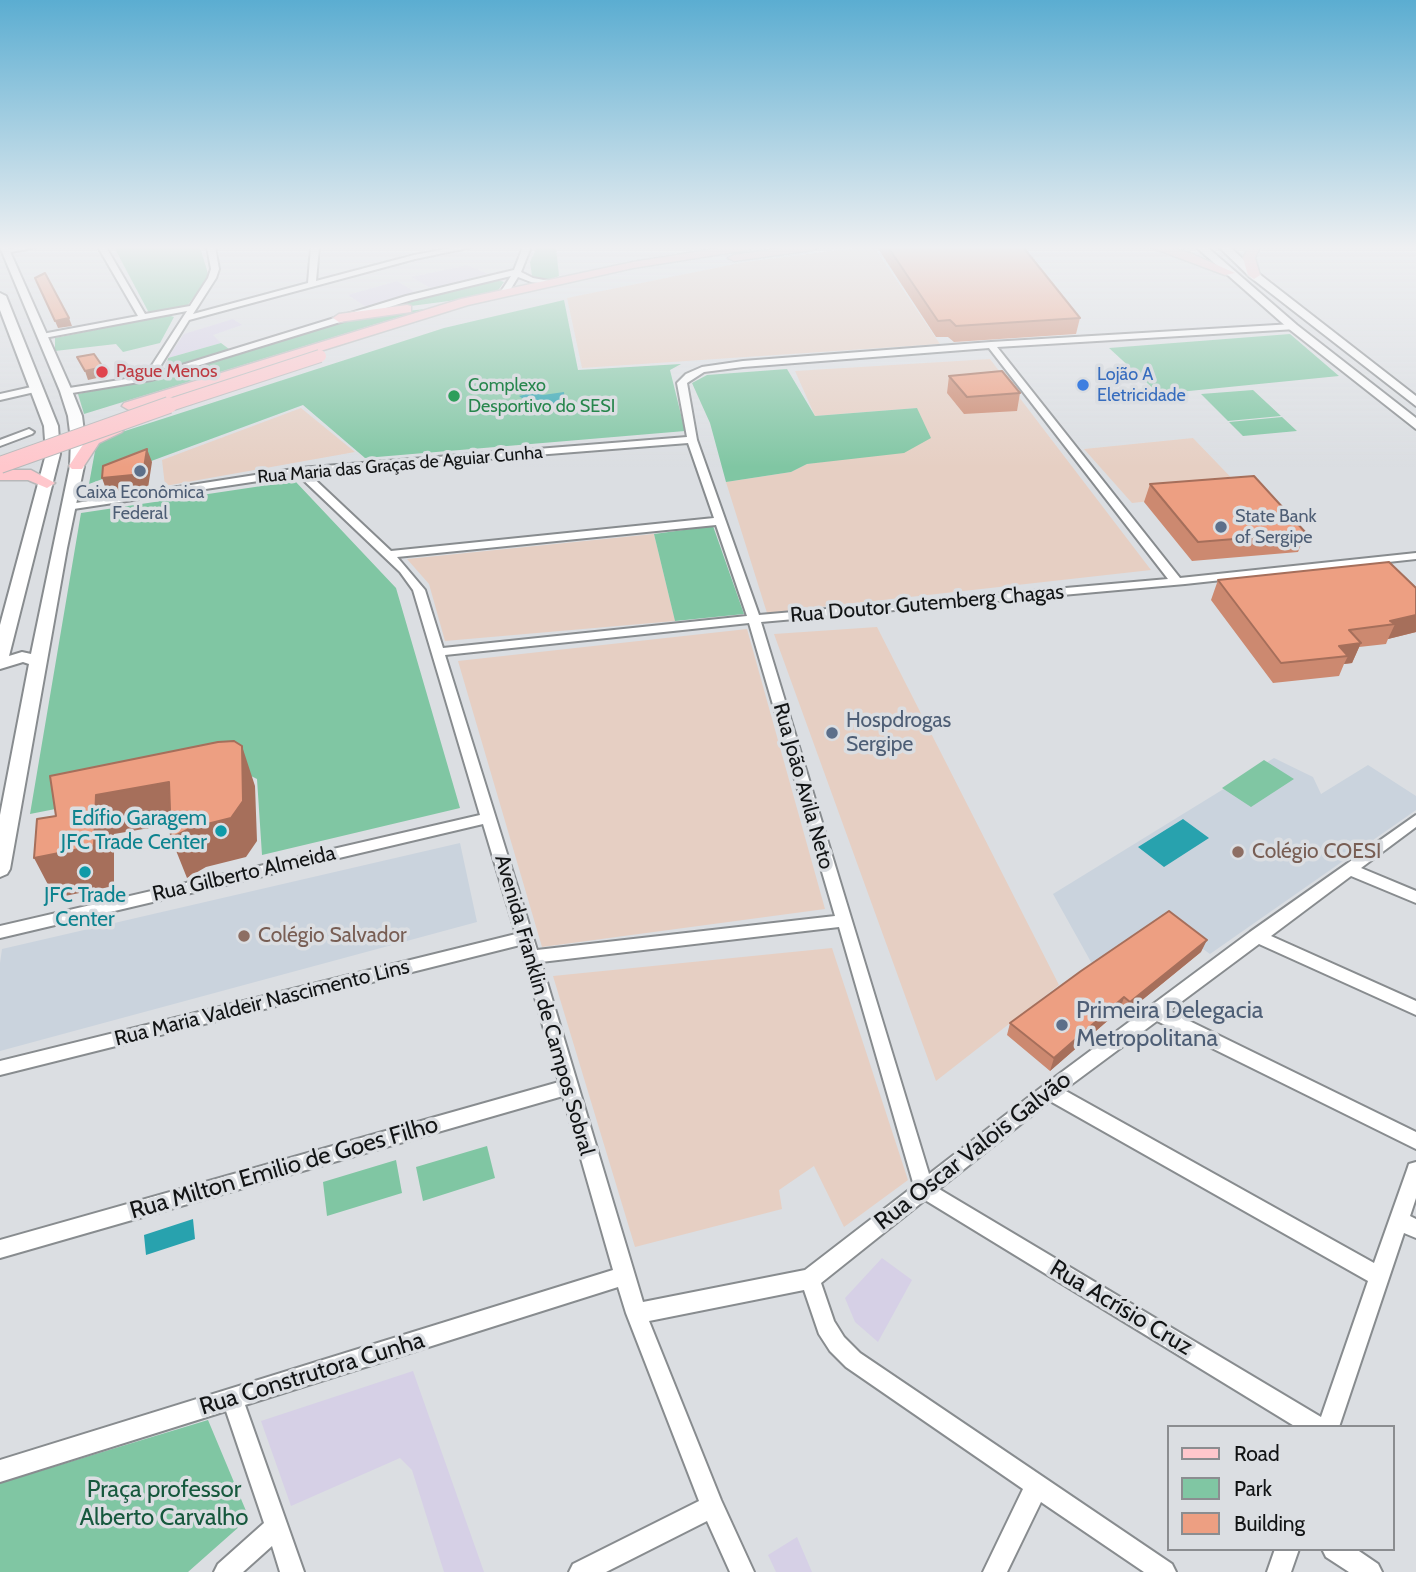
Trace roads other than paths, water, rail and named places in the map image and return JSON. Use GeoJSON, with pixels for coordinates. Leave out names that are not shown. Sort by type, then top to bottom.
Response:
{"type":"FeatureCollection","features":[{"type":"Feature","properties":{"kind":"main road"},"geometry":{"type":"LineString","coordinates":[[0,657],[53,454],[51,426],[9,320]]}},
{"type":"Feature","properties":{"kind":"main road"},"geometry":{"type":"LineString","coordinates":[[0,869],[58,548],[77,466],[75,416],[36,320]]}},
{"type":"Feature","properties":{"kind":"main road"},"geometry":{"type":"LineString","coordinates":[[0,451],[129,405],[408,320]]}},
{"type":"Feature","properties":{"kind":"main road"},"geometry":{"type":"LineString","coordinates":[[0,465],[194,397],[441,320]]}},
{"type":"Feature","properties":{"kind":"main road"},"geometry":{"type":"LineString","coordinates":[[1285,320],[1416,425]]}},
{"type":"Feature","properties":{"kind":"main road"},"geometry":{"type":"LineString","coordinates":[[1312,320],[1416,402]]}},
{"type":"Feature","properties":{"kind":"main road"},"geometry":{"type":"LineString","coordinates":[[77,466],[93,440],[100,435],[391,334]]}},
{"type":"Feature","properties":{"kind":"main road"},"geometry":{"type":"LineString","coordinates":[[0,475],[31,475],[47,483]]}},
{"type":"Feature","properties":{"kind":"main road"},"geometry":{"type":"LineString","coordinates":[[29,553],[45,554],[58,548]]}},
{"type":"Feature","properties":{"kind":"main road"},"geometry":{"type":"LineString","coordinates":[[0,664],[22,657],[37,660]]}},
{"type":"Feature","properties":{"kind":"street"},"geometry":{"type":"LineString","coordinates":[[43,337],[131,320]]}},
{"type":"Feature","properties":{"kind":"street"},"geometry":{"type":"LineString","coordinates":[[148,378],[185,320]]}},
{"type":"Feature","properties":{"kind":"street"},"geometry":{"type":"LineString","coordinates":[[66,391],[148,378],[331,320]]}},
{"type":"Feature","properties":{"kind":"street"},"geometry":{"type":"LineString","coordinates":[[991,345],[1293,327]]}},
{"type":"Feature","properties":{"kind":"street"},"geometry":{"type":"LineString","coordinates":[[991,345],[1176,582]]}},
{"type":"Feature","properties":{"kind":"street","name":"Rua João Avila Neto"},"geometry":{"type":"LineString","coordinates":[[925,1190],[754,619],[692,440],[682,383],[702,370],[743,364],[991,345]]}},
{"type":"Feature","properties":{"kind":"street"},"geometry":{"type":"LineString","coordinates":[[0,397],[36,389]]}},
{"type":"Feature","properties":{"kind":"street"},"geometry":{"type":"LineString","coordinates":[[0,443],[29,432]]}},
{"type":"Feature","properties":{"kind":"street","name":"Rua Maria das Graças de Aguiar Cunha"},"geometry":{"type":"LineString","coordinates":[[67,507],[300,471],[692,440]]}},
{"type":"Feature","properties":{"kind":"street","name":"Avenida Franklin de Campos Sobral"},"geometry":{"type":"LineString","coordinates":[[300,471],[388,555],[419,590],[636,1313],[712,1506],[742,1572]]}},
{"type":"Feature","properties":{"kind":"street"},"geometry":{"type":"LineString","coordinates":[[388,555],[720,521]]}},
{"type":"Feature","properties":{"kind":"street","name":"Rua Doutor Gutemberg Chagas"},"geometry":{"type":"LineString","coordinates":[[438,652],[754,619],[1176,582],[1416,556]]}},
{"type":"Feature","properties":{"kind":"street","name":"Rua Gilberto Almeida"},"geometry":{"type":"LineString","coordinates":[[0,932],[488,818]]}},
{"type":"Feature","properties":{"kind":"street","name":"Rua Oscar Valois Galvão"},"geometry":{"type":"LineString","coordinates":[[636,1313],[810,1279],[1049,1091],[1416,820]]}},
{"type":"Feature","properties":{"kind":"street"},"geometry":{"type":"LineString","coordinates":[[1351,870],[1416,897]]}},
{"type":"Feature","properties":{"kind":"street"},"geometry":{"type":"LineString","coordinates":[[531,957],[843,921]]}},
{"type":"Feature","properties":{"kind":"street"},"geometry":{"type":"LineString","coordinates":[[1256,936],[1416,1007]]}},
{"type":"Feature","properties":{"kind":"street","name":"Rua Maria Valdeir Nascimento Lins"},"geometry":{"type":"LineString","coordinates":[[0,1068],[525,939]]}},
{"type":"Feature","properties":{"kind":"street"},"geometry":{"type":"LineString","coordinates":[[1155,1013],[1416,1141]]}},
{"type":"Feature","properties":{"kind":"street","name":"Rua Milton Emilio de Goes Filho"},"geometry":{"type":"LineString","coordinates":[[0,1248],[568,1087]]}},
{"type":"Feature","properties":{"kind":"street"},"geometry":{"type":"LineString","coordinates":[[1049,1091],[1380,1277]]}},
{"type":"Feature","properties":{"kind":"street"},"geometry":{"type":"LineString","coordinates":[[1329,1425],[1380,1277],[1408,1224],[1416,1170]]}},
{"type":"Feature","properties":{"kind":"street","name":"Rua Acrísio Cruz"},"geometry":{"type":"LineString","coordinates":[[925,1190],[1314,1425]]}},
{"type":"Feature","properties":{"kind":"street","name":"Rua Construtora Cunha"},"geometry":{"type":"LineString","coordinates":[[0,1471],[624,1276]]}},
{"type":"Feature","properties":{"kind":"street"},"geometry":{"type":"LineString","coordinates":[[810,1279],[826,1328],[853,1360],[1164,1572]]}},
{"type":"Feature","properties":{"kind":"street"},"geometry":{"type":"LineString","coordinates":[[233,1400],[292,1572]]}},
{"type":"Feature","properties":{"kind":"street"},"geometry":{"type":"LineString","coordinates":[[995,1572],[1037,1486]]}},
{"type":"Feature","properties":{"kind":"street"},"geometry":{"type":"LineString","coordinates":[[581,1572],[712,1506]]}},
{"type":"Feature","properties":{"kind":"street"},"geometry":{"type":"LineString","coordinates":[[226,1572],[277,1526]]}},
{"type":"Feature","properties":{"kind":"street"},"geometry":{"type":"LineString","coordinates":[[1279,1572],[1286,1551]]}},
{"type":"Feature","properties":{"kind":"street"},"geometry":{"type":"LineString","coordinates":[[1337,1551],[1370,1572]]}},
{"type":"Feature","properties":{"kind":"water"},"geometry":{"type":"Polygon","coordinates":[[[535,392],[543,395],[564,392],[565,404],[542,412],[519,396],[535,392]]]}},
{"type":"Feature","properties":{"kind":"water"},"geometry":{"type":"Polygon","coordinates":[[[1183,819],[1209,838],[1164,867],[1138,847],[1183,819]]]}},
{"type":"Feature","properties":{"kind":"water"},"geometry":{"type":"Polygon","coordinates":[[[193,1219],[195,1239],[146,1255],[144,1235],[193,1219]]]}},
{"type":"Feature","properties":{"kind":"place","name":"Pague Menos"},"geometry":{"type":"Point","coordinates":[102,372]}},
{"type":"Feature","properties":{"kind":"place","name":"Lojão A Eletricidade"},"geometry":{"type":"Point","coordinates":[1083,385]}},
{"type":"Feature","properties":{"kind":"place","name":"Complexo Desportivo do SESI"},"geometry":{"type":"Point","coordinates":[454,396]}},
{"type":"Feature","properties":{"kind":"place","name":"Caixa Econômica Federal"},"geometry":{"type":"Point","coordinates":[140,471]}},
{"type":"Feature","properties":{"kind":"place","name":"State Bank of Sergipe"},"geometry":{"type":"Point","coordinates":[1221,527]}},
{"type":"Feature","properties":{"kind":"place","name":"Hospdrogas Sergipe"},"geometry":{"type":"Point","coordinates":[832,733]}},
{"type":"Feature","properties":{"kind":"place","name":"Edífio Garagem JFC Trade Center"},"geometry":{"type":"Point","coordinates":[221,831]}},
{"type":"Feature","properties":{"kind":"place","name":"Colégio COESI"},"geometry":{"type":"Point","coordinates":[1238,852]}},
{"type":"Feature","properties":{"kind":"place","name":"JFC Trade Center"},"geometry":{"type":"Point","coordinates":[85,872]}},
{"type":"Feature","properties":{"kind":"place","name":"Colégio Salvador"},"geometry":{"type":"Point","coordinates":[244,936]}},
{"type":"Feature","properties":{"kind":"place","name":"Primeira Delegacia Metropolitana"},"geometry":{"type":"Point","coordinates":[1062,1025]}},
{"type":"Feature","properties":{"kind":"park label","name":"Praça professor Alberto Carvalho"},"geometry":{"type":"Point","coordinates":[164,1504]}}]}
